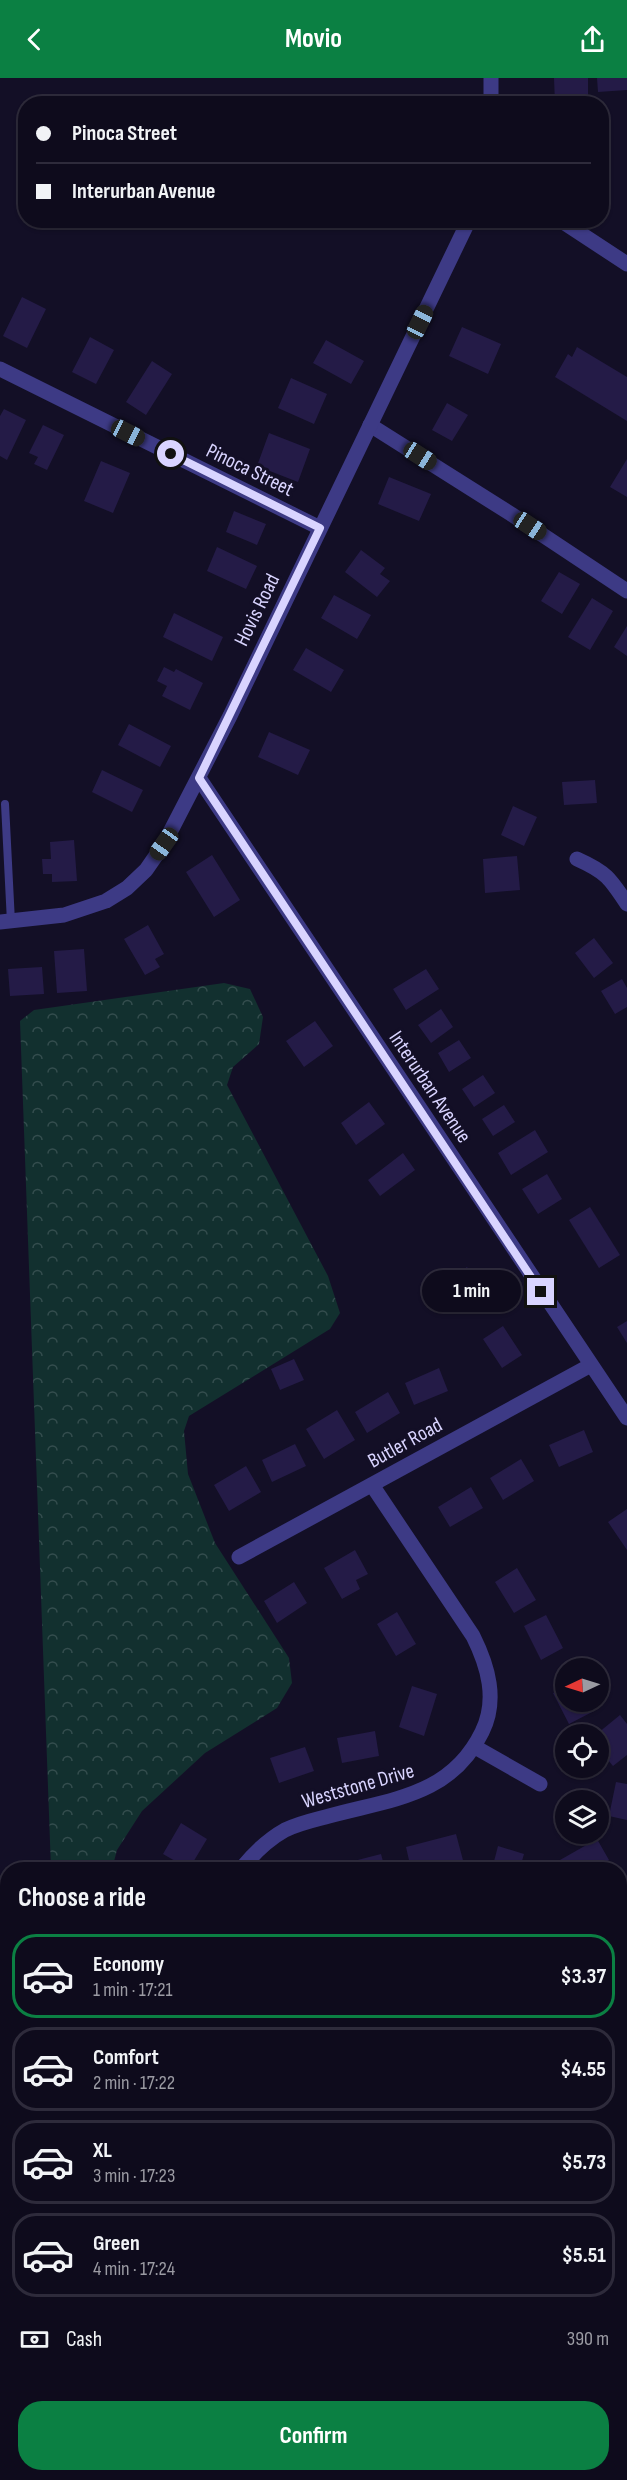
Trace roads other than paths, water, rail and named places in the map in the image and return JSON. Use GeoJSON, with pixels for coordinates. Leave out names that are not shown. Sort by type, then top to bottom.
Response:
{"type":"FeatureCollection","features":[{"type":"Feature","properties":{"kind":"street"},"geometry":{"type":"LineString","coordinates":[[491,78],[491,96]]}},
{"type":"Feature","properties":{"kind":"street","name":"Hovis Road"},"geometry":{"type":"LineString","coordinates":[[5,922],[79,912],[106,902],[127,888],[146,870],[164,844],[199,778],[465,228]]}},
{"type":"Feature","properties":{"kind":"street"},"geometry":{"type":"LineString","coordinates":[[572,228],[627,264]]}},
{"type":"Feature","properties":{"kind":"street","name":"Pinoca Street"},"geometry":{"type":"LineString","coordinates":[[0,369],[320,528]]}},
{"type":"Feature","properties":{"kind":"street"},"geometry":{"type":"LineString","coordinates":[[370,425],[627,591]]}},
{"type":"Feature","properties":{"kind":"street","name":"Interurban Avenue"},"geometry":{"type":"LineString","coordinates":[[199,778],[627,1418]]}},
{"type":"Feature","properties":{"kind":"street"},"geometry":{"type":"LineString","coordinates":[[577,859],[601,870],[627,904]]}},
{"type":"Feature","properties":{"kind":"street","name":"Butler Road"},"geometry":{"type":"LineString","coordinates":[[239,1557],[591,1365]]}},
{"type":"Feature","properties":{"kind":"street","name":"Weststone Drive"},"geometry":{"type":"LineString","coordinates":[[247,1862],[255,1852],[286,1830],[310,1821],[420,1792],[441,1781],[460,1766],[475,1747],[485,1725],[490,1702],[489,1679],[483,1657],[473,1636],[372,1485]]}},
{"type":"Feature","properties":{"kind":"street"},"geometry":{"type":"LineString","coordinates":[[475,1747],[540,1784]]}},
{"type":"Feature","properties":{"kind":"lane"},"geometry":{"type":"LineString","coordinates":[[5,804],[5,922]]}}]}
